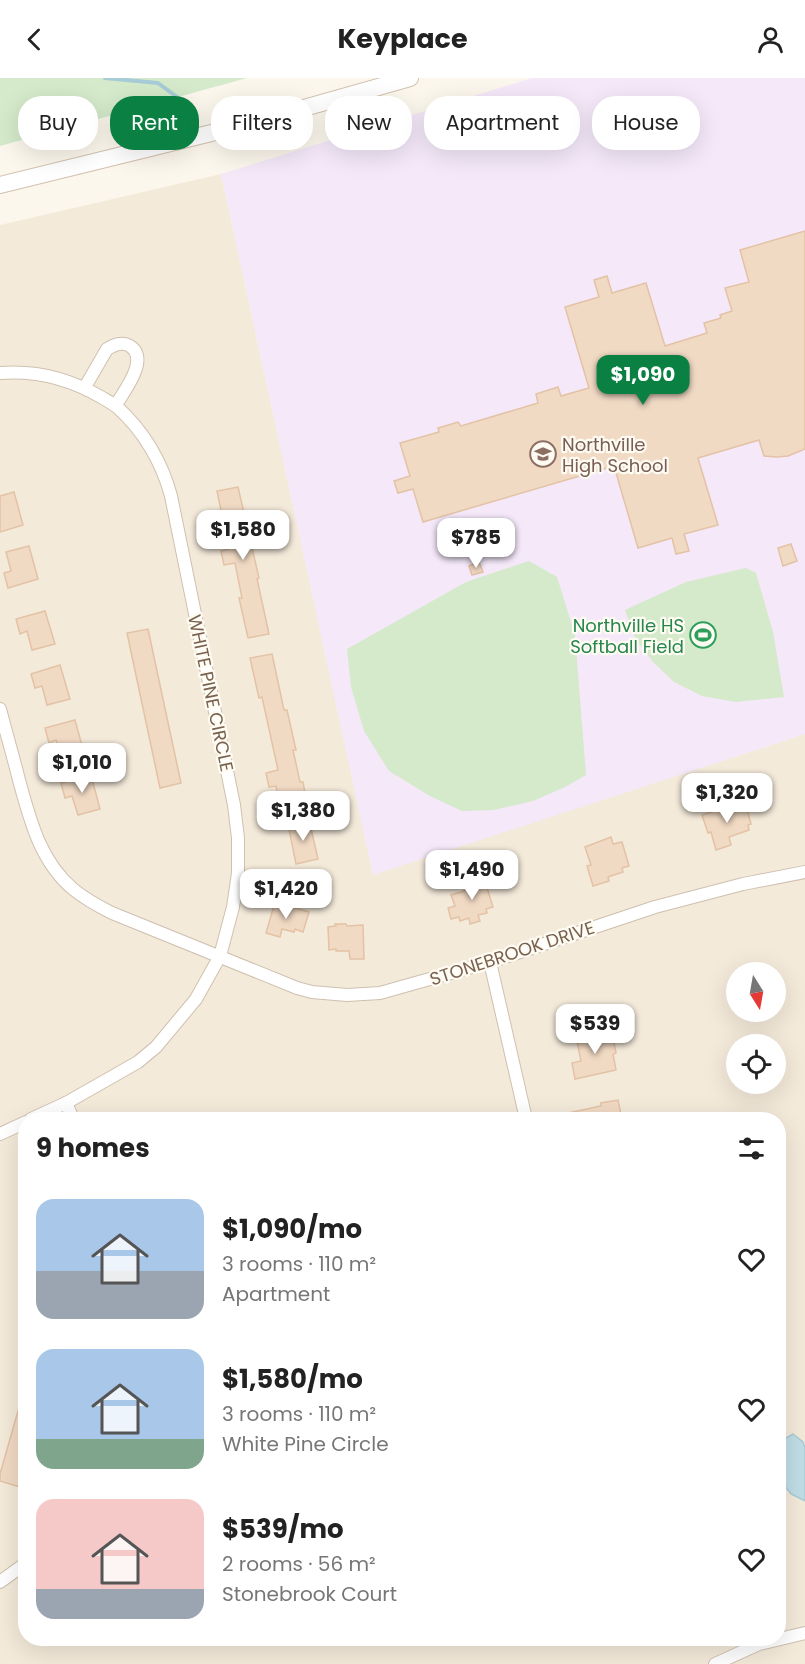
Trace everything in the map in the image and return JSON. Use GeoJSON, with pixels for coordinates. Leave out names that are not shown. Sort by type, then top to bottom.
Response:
{"type":"FeatureCollection","features":[{"type":"Feature","properties":{"kind":"street"},"geometry":{"type":"LineString","coordinates":[[0,185],[244,125],[410,78]]}},
{"type":"Feature","properties":{"kind":"street"},"geometry":{"type":"LineString","coordinates":[[85,387],[107,349],[113,345],[129,346],[138,360],[137,370],[116,405]]}},
{"type":"Feature","properties":{"kind":"street","name":"WHITE PINE CIRCLE"},"geometry":{"type":"LineString","coordinates":[[0,373],[43,374],[85,387],[116,405],[144,438],[157,458],[168,486],[234,805],[238,838],[238,873],[233,907],[220,956],[196,999],[156,1047],[138,1062],[46,1112]]}},
{"type":"Feature","properties":{"kind":"street","name":"STONEBROOK DRIVE"},"geometry":{"type":"LineString","coordinates":[[0,709],[30,820],[39,844],[48,861],[72,888],[88,901],[112,913],[312,992],[346,996],[380,993],[490,962],[655,907],[743,884],[805,872]]}},
{"type":"Feature","properties":{"kind":"street"},"geometry":{"type":"LineString","coordinates":[[490,962],[524,1112]]}},
{"type":"Feature","properties":{"kind":"street"},"geometry":{"type":"LineString","coordinates":[[66,1103],[70,1112]]}},
{"type":"Feature","properties":{"kind":"street"},"geometry":{"type":"LineString","coordinates":[[0,1134],[18,1126]]}},
{"type":"Feature","properties":{"kind":"street"},"geometry":{"type":"LineString","coordinates":[[0,1582],[18,1569]]}},
{"type":"Feature","properties":{"kind":"street"},"geometry":{"type":"LineString","coordinates":[[786,1638],[805,1633]]}},
{"type":"Feature","properties":{"kind":"street"},"geometry":{"type":"LineString","coordinates":[[715,1664],[755,1646]]}},
{"type":"Feature","properties":{"kind":"shaded area","name":"Northville High School"},"geometry":{"type":"Polygon","coordinates":[[[532,78],[805,78],[805,734],[373,875],[221,174],[299,150],[313,150],[313,146],[325,142],[325,150],[412,150],[412,115],[424,111],[424,150],[580,150],[580,96],[474,96],[532,78]]]}},
{"type":"Feature","properties":{"kind":"shaded area"},"geometry":{"type":"Polygon","coordinates":[[[221,174],[373,874],[805,734],[805,1664],[0,1664],[0,225],[221,174]]]}},
{"type":"Feature","properties":{"kind":"green space"},"geometry":{"type":"Polygon","coordinates":[[[0,78],[247,78],[182,96],[110,96],[110,116],[98,119],[98,96],[18,96],[18,141],[0,146],[0,78]]]}},
{"type":"Feature","properties":{"kind":"green space"},"geometry":{"type":"Polygon","coordinates":[[[529,561],[557,577],[575,635],[586,775],[533,801],[493,810],[462,811],[430,796],[389,771],[364,731],[351,687],[347,649],[466,582],[529,561]]]}},
{"type":"Feature","properties":{"kind":"green space","name":"Northville HS Softball Field"},"geometry":{"type":"Polygon","coordinates":[[[746,568],[756,573],[773,632],[784,697],[736,702],[702,696],[674,682],[653,662],[635,638],[625,610],[686,582],[746,568]]]}},
{"type":"Feature","properties":{"kind":"water"},"geometry":{"type":"Polygon","coordinates":[[[793,1434],[803,1442],[805,1448],[805,1501],[791,1494],[786,1488],[786,1438],[793,1434]]]}},
{"type":"Feature","properties":{"kind":"building"},"geometry":{"type":"Polygon","coordinates":[[[805,231],[805,449],[788,456],[764,456],[759,440],[698,458],[718,525],[684,534],[689,551],[676,554],[672,538],[638,548],[614,466],[423,522],[413,489],[398,493],[394,481],[410,476],[400,443],[439,432],[438,428],[458,422],[461,426],[538,403],[536,394],[558,387],[561,396],[589,388],[565,307],[599,297],[594,280],[607,276],[612,293],[646,283],[665,346],[707,333],[704,323],[721,318],[720,315],[732,311],[725,288],[749,282],[740,250],[805,231]]]}},
{"type":"Feature","properties":{"kind":"building"},"geometry":{"type":"Polygon","coordinates":[[[238,487],[269,634],[248,638],[239,598],[242,598],[235,563],[224,565],[221,551],[229,549],[217,491],[238,487]]]}},
{"type":"Feature","properties":{"kind":"building"},"geometry":{"type":"Polygon","coordinates":[[[14,492],[23,525],[0,532],[0,496],[14,492]]]}},
{"type":"Feature","properties":{"kind":"building"},"geometry":{"type":"Polygon","coordinates":[[[791,544],[797,561],[783,566],[778,548],[791,544]]]}},
{"type":"Feature","properties":{"kind":"building"},"geometry":{"type":"Polygon","coordinates":[[[29,546],[38,579],[8,588],[4,573],[11,571],[6,552],[29,546]]]}},
{"type":"Feature","properties":{"kind":"building"},"geometry":{"type":"Polygon","coordinates":[[[479,562],[483,572],[472,575],[469,566],[479,562]]]}},
{"type":"Feature","properties":{"kind":"building"},"geometry":{"type":"Polygon","coordinates":[[[45,611],[55,644],[32,650],[27,631],[20,634],[16,619],[45,611]]]}},
{"type":"Feature","properties":{"kind":"building"},"geometry":{"type":"Polygon","coordinates":[[[148,629],[181,783],[160,788],[127,633],[148,629]]]}},
{"type":"Feature","properties":{"kind":"building"},"geometry":{"type":"Polygon","coordinates":[[[272,654],[284,710],[287,710],[296,750],[293,750],[300,782],[303,782],[305,793],[303,793],[304,800],[281,805],[276,786],[269,787],[266,773],[278,770],[262,697],[259,698],[250,658],[272,654]]]}},
{"type":"Feature","properties":{"kind":"building"},"geometry":{"type":"Polygon","coordinates":[[[60,665],[70,699],[47,705],[42,686],[35,688],[31,674],[60,665]]]}},
{"type":"Feature","properties":{"kind":"building"},"geometry":{"type":"Polygon","coordinates":[[[75,720],[84,753],[62,759],[56,740],[49,743],[45,728],[75,720]]]}},
{"type":"Feature","properties":{"kind":"building"},"geometry":{"type":"Polygon","coordinates":[[[91,775],[100,809],[78,815],[72,796],[65,798],[61,783],[91,775]]]}},
{"type":"Feature","properties":{"kind":"building"},"geometry":{"type":"Polygon","coordinates":[[[745,802],[751,824],[748,825],[749,830],[729,837],[731,845],[716,850],[711,832],[708,833],[702,815],[745,802]]]}},
{"type":"Feature","properties":{"kind":"building"},"geometry":{"type":"Polygon","coordinates":[[[309,820],[318,859],[296,864],[288,824],[309,820]]]}},
{"type":"Feature","properties":{"kind":"building"},"geometry":{"type":"Polygon","coordinates":[[[611,837],[613,844],[622,842],[629,866],[622,868],[623,872],[608,877],[609,881],[593,886],[587,866],[591,865],[585,847],[611,837]]]}},
{"type":"Feature","properties":{"kind":"building"},"geometry":{"type":"Polygon","coordinates":[[[483,875],[493,907],[486,909],[487,913],[478,915],[480,921],[470,924],[469,918],[460,921],[459,917],[451,919],[448,908],[455,906],[451,895],[471,889],[468,879],[483,875]]]}},
{"type":"Feature","properties":{"kind":"building"},"geometry":{"type":"Polygon","coordinates":[[[275,902],[309,912],[303,932],[295,929],[294,932],[282,929],[280,937],[266,933],[275,902]]]}},
{"type":"Feature","properties":{"kind":"building"},"geometry":{"type":"Polygon","coordinates":[[[335,924],[363,925],[364,959],[350,959],[349,951],[329,950],[328,927],[336,926],[335,924]]]}},
{"type":"Feature","properties":{"kind":"building"},"geometry":{"type":"Polygon","coordinates":[[[608,1030],[610,1039],[613,1038],[616,1053],[613,1054],[616,1070],[575,1079],[572,1063],[581,1061],[577,1041],[581,1040],[580,1036],[608,1030]]]}},
{"type":"Feature","properties":{"kind":"building"},"geometry":{"type":"Polygon","coordinates":[[[618,1100],[621,1112],[572,1112],[601,1106],[601,1103],[618,1100]]]}},
{"type":"Feature","properties":{"kind":"building"},"geometry":{"type":"Polygon","coordinates":[[[18,1411],[18,1486],[0,1481],[18,1411]]]}},
{"type":"Feature","properties":{"kind":"waterway"},"geometry":{"type":"LineString","coordinates":[[105,78],[158,83],[176,96]]}},
{"type":"Feature","properties":{"kind":"place","name":"Northville High School"},"geometry":{"type":"Point","coordinates":[543,454]}},
{"type":"Feature","properties":{"kind":"place","name":"Northville HS Softball Field"},"geometry":{"type":"Point","coordinates":[703,635]}}]}
